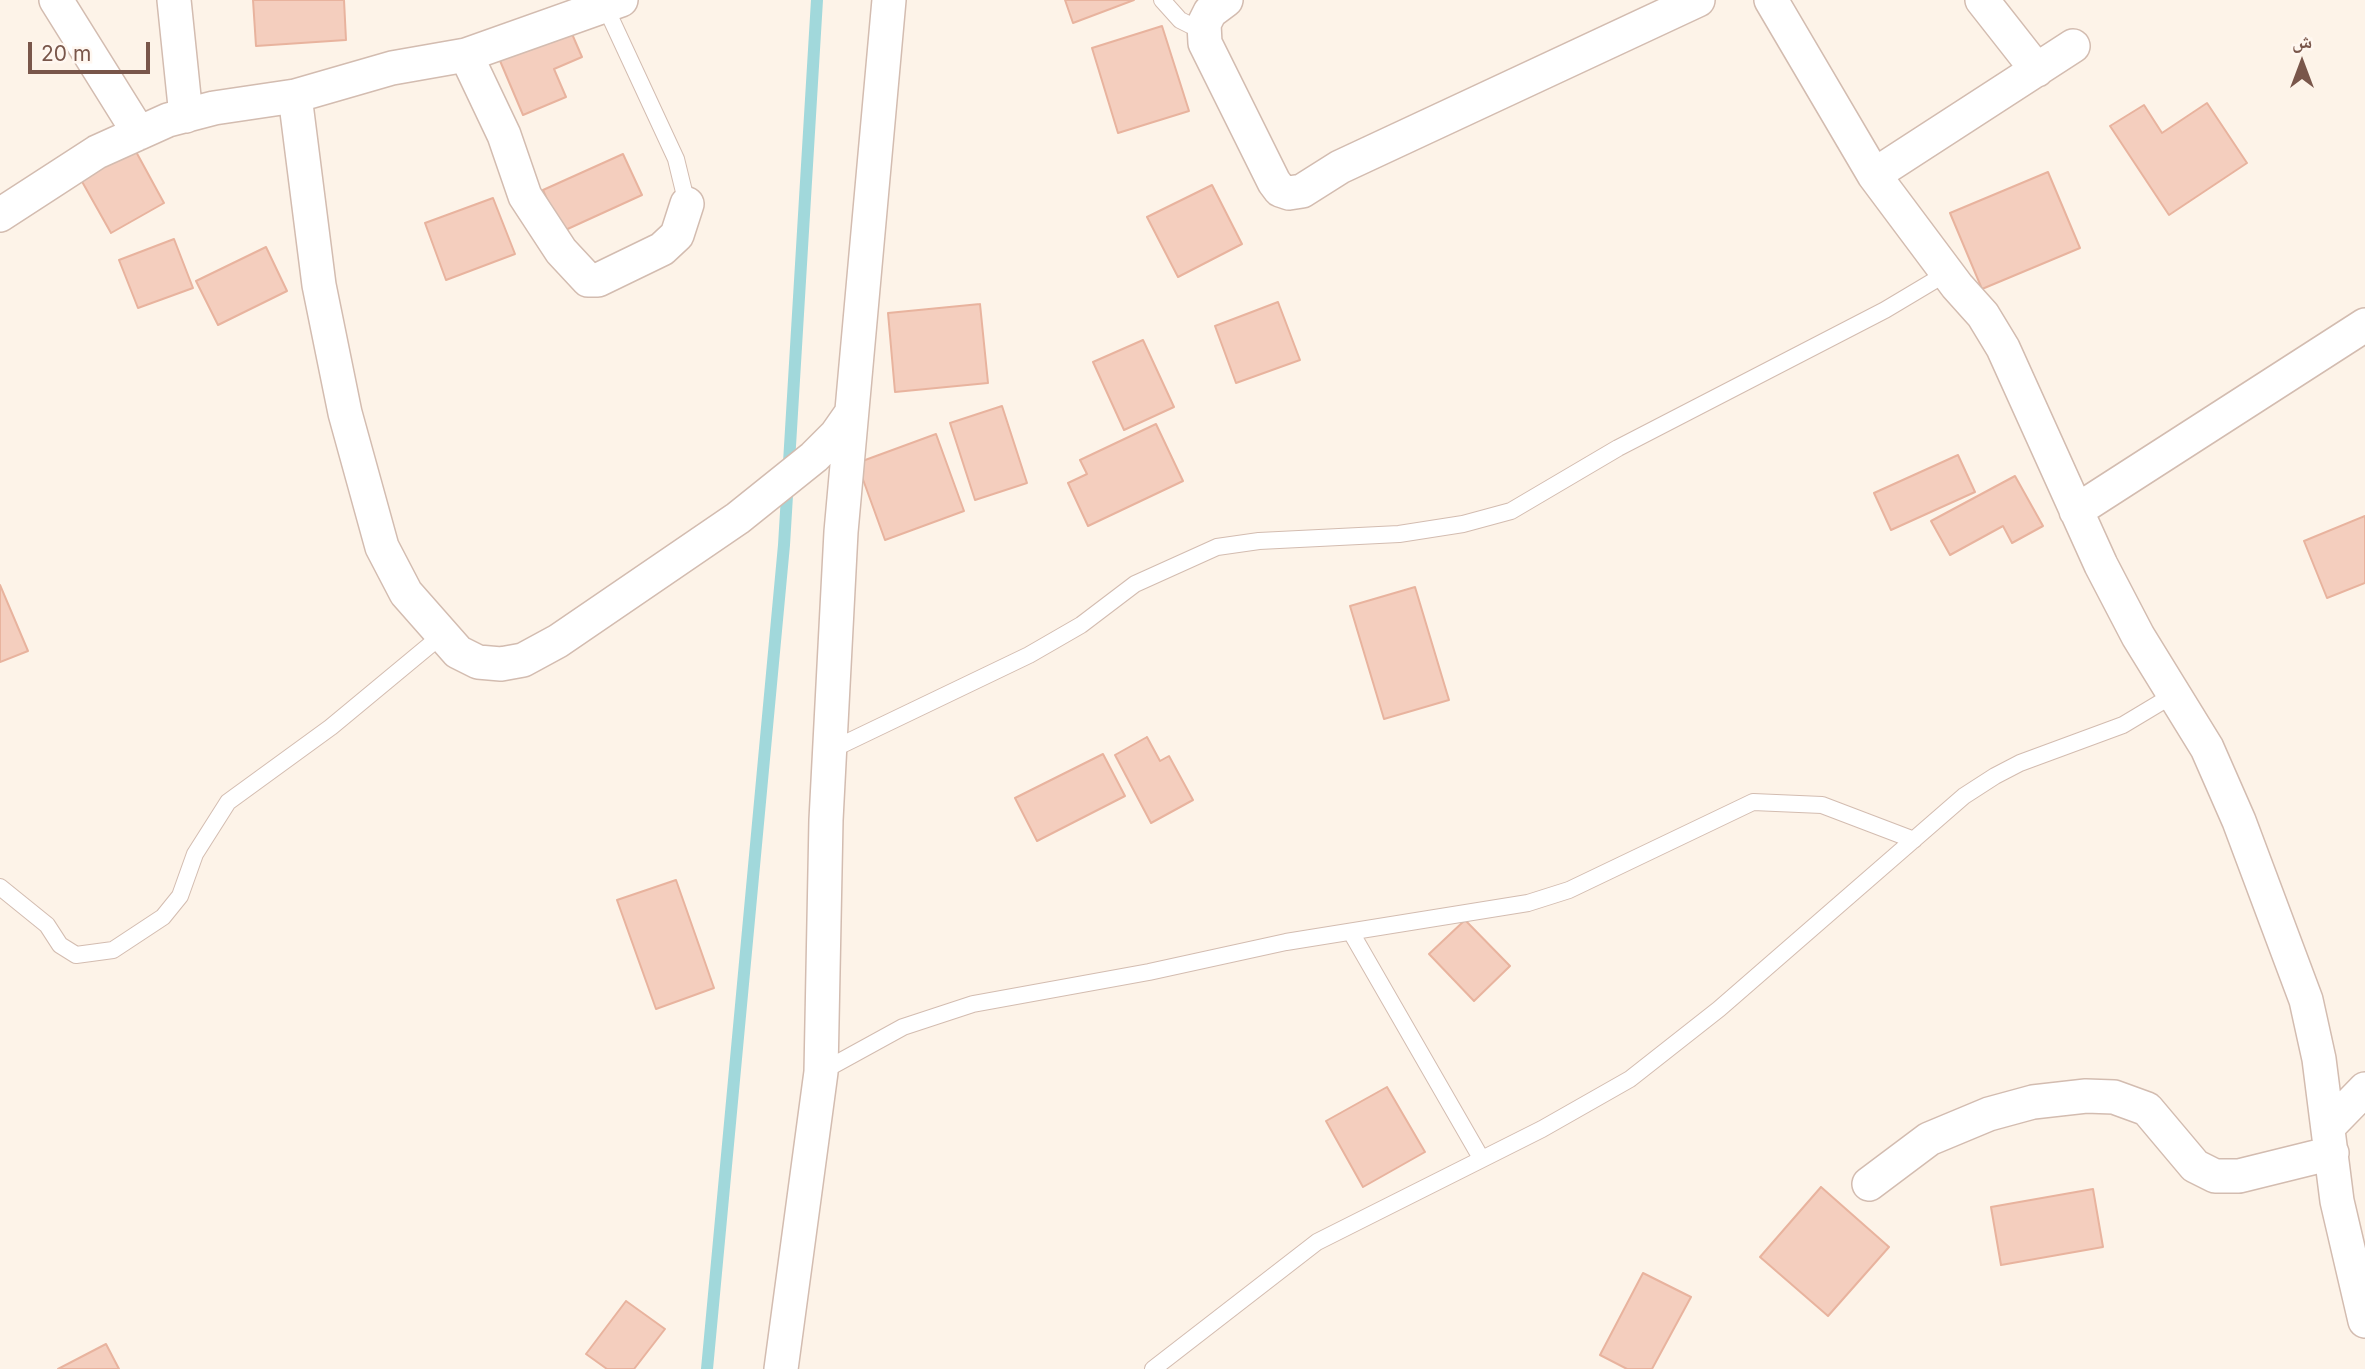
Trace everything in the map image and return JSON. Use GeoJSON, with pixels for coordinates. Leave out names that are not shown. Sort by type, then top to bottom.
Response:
{"type":"FeatureCollection","features":[{"type":"Feature","properties":{"kind":"street"},"geometry":{"type":"LineString","coordinates":[[56,0],[139,132]]}},
{"type":"Feature","properties":{"kind":"street"},"geometry":{"type":"LineString","coordinates":[[174,0],[186,116]]}},
{"type":"Feature","properties":{"kind":"street"},"geometry":{"type":"LineString","coordinates":[[781,1369],[821,1072],[829,751],[850,415],[889,0]]}},
{"type":"Feature","properties":{"kind":"street"},"geometry":{"type":"LineString","coordinates":[[1215,12],[1205,43],[1274,183],[1280,190],[1289,193],[1302,191],[1340,167],[1698,0]]}},
{"type":"Feature","properties":{"kind":"street"},"geometry":{"type":"LineString","coordinates":[[1771,0],[1874,175],[1947,273],[1983,315],[2003,348],[2076,510],[2132,624],[2207,748],[2239,821],[2306,1000],[2319,1059],[2337,1201],[2365,1321]]}},
{"type":"Feature","properties":{"kind":"street"},"geometry":{"type":"LineString","coordinates":[[1982,0],[2038,70]]}},
{"type":"Feature","properties":{"kind":"street"},"geometry":{"type":"LineString","coordinates":[[0,215],[97,152],[168,120],[214,108],[295,96],[392,68],[466,55],[613,3]]}},
{"type":"Feature","properties":{"kind":"street"},"geometry":{"type":"LineString","coordinates":[[1874,175],[2073,46]]}},
{"type":"Feature","properties":{"kind":"street"},"geometry":{"type":"LineString","coordinates":[[466,55],[504,135],[525,196],[561,251],[588,279],[598,279],[662,249],[677,235],[687,204]]}},
{"type":"Feature","properties":{"kind":"street"},"geometry":{"type":"LineString","coordinates":[[295,96],[319,285],[345,414],[382,547],[406,593],[458,652],[478,662],[501,664],[523,660],[558,641],[738,518],[814,457],[836,435],[850,415]]}},
{"type":"Feature","properties":{"kind":"street"},"geometry":{"type":"LineString","coordinates":[[2076,510],[2365,325]]}},
{"type":"Feature","properties":{"kind":"street"},"geometry":{"type":"LineString","coordinates":[[1869,1184],[1928,1139],[1989,1114],[2033,1102],[2086,1096],[2114,1097],[2147,1109],[2195,1166],[2215,1176],[2239,1176],[2330,1140],[2365,1089]]}},
{"type":"Feature","properties":{"kind":"lane"},"geometry":{"type":"LineString","coordinates":[[1162,0],[1180,20],[1191,24],[1215,12]]}},
{"type":"Feature","properties":{"kind":"lane"},"geometry":{"type":"LineString","coordinates":[[613,3],[676,159],[687,204]]}},
{"type":"Feature","properties":{"kind":"lane"},"geometry":{"type":"LineString","coordinates":[[829,751],[1029,655],[1081,625],[1135,584],[1217,547],[1259,541],[1399,534],[1463,524],[1511,510],[1618,448],[1873,317],[1947,273]]}},
{"type":"Feature","properties":{"kind":"lane"},"geometry":{"type":"LineString","coordinates":[[0,887],[47,925],[60,944],[76,956],[113,950],[163,916],[180,896],[195,854],[228,802],[331,727],[442,635]]}},
{"type":"Feature","properties":{"kind":"lane"},"geometry":{"type":"LineString","coordinates":[[1153,1369],[1317,1242],[1542,1129],[1630,1079],[1719,1010],[1964,796],[2020,763],[2123,725],[2173,695]]}},
{"type":"Feature","properties":{"kind":"lane"},"geometry":{"type":"LineString","coordinates":[[821,1072],[902,1027],[973,1004],[1149,972],[1286,942],[1352,934],[1507,907],[1559,893],[1754,802],[1822,805],[1914,840]]}},
{"type":"Feature","properties":{"kind":"lane"},"geometry":{"type":"LineString","coordinates":[[1352,934],[1481,1158]]}},
{"type":"Feature","properties":{"kind":"building"},"geometry":{"type":"Polygon","coordinates":[[[253,0],[344,0],[346,40],[256,46],[253,0]]]}},
{"type":"Feature","properties":{"kind":"building"},"geometry":{"type":"Polygon","coordinates":[[[1065,0],[1134,0],[1073,23],[1065,0]]]}},
{"type":"Feature","properties":{"kind":"building"},"geometry":{"type":"Polygon","coordinates":[[[1162,26],[1189,111],[1118,133],[1092,48],[1162,26]]]}},
{"type":"Feature","properties":{"kind":"building"},"geometry":{"type":"Polygon","coordinates":[[[569,27],[582,57],[554,69],[566,97],[523,115],[498,56],[569,27]]]}},
{"type":"Feature","properties":{"kind":"building"},"geometry":{"type":"Polygon","coordinates":[[[2207,103],[2247,163],[2169,215],[2110,126],[2144,105],[2162,133],[2207,103]]]}},
{"type":"Feature","properties":{"kind":"building"},"geometry":{"type":"Polygon","coordinates":[[[134,148],[164,203],[111,233],[80,178],[134,148]]]}},
{"type":"Feature","properties":{"kind":"building"},"geometry":{"type":"Polygon","coordinates":[[[623,154],[642,195],[561,232],[543,190],[623,154]]]}},
{"type":"Feature","properties":{"kind":"building"},"geometry":{"type":"Polygon","coordinates":[[[2048,172],[2080,248],[1982,289],[1950,213],[2048,172]]]}},
{"type":"Feature","properties":{"kind":"building"},"geometry":{"type":"Polygon","coordinates":[[[1212,185],[1242,244],[1178,277],[1147,217],[1212,185]]]}},
{"type":"Feature","properties":{"kind":"building"},"geometry":{"type":"Polygon","coordinates":[[[493,198],[515,254],[446,280],[425,223],[493,198]]]}},
{"type":"Feature","properties":{"kind":"building"},"geometry":{"type":"Polygon","coordinates":[[[174,239],[193,288],[138,308],[119,260],[174,239]]]}},
{"type":"Feature","properties":{"kind":"building"},"geometry":{"type":"Polygon","coordinates":[[[266,247],[287,291],[218,325],[196,281],[266,247]]]}},
{"type":"Feature","properties":{"kind":"building"},"geometry":{"type":"Polygon","coordinates":[[[1278,302],[1300,360],[1236,383],[1215,326],[1278,302]]]}},
{"type":"Feature","properties":{"kind":"building"},"geometry":{"type":"Polygon","coordinates":[[[980,304],[988,383],[895,392],[888,313],[980,304]]]}},
{"type":"Feature","properties":{"kind":"building"},"geometry":{"type":"Polygon","coordinates":[[[1143,340],[1174,407],[1124,430],[1093,362],[1143,340]]]}},
{"type":"Feature","properties":{"kind":"building"},"geometry":{"type":"Polygon","coordinates":[[[1002,406],[1027,483],[975,500],[950,423],[1002,406]]]}},
{"type":"Feature","properties":{"kind":"building"},"geometry":{"type":"Polygon","coordinates":[[[1156,424],[1183,481],[1088,526],[1068,483],[1087,474],[1080,460],[1156,424]]]}},
{"type":"Feature","properties":{"kind":"building"},"geometry":{"type":"Polygon","coordinates":[[[936,434],[964,511],[885,540],[857,463],[936,434]]]}},
{"type":"Feature","properties":{"kind":"building"},"geometry":{"type":"Polygon","coordinates":[[[1958,455],[1975,492],[1891,530],[1874,493],[1958,455]]]}},
{"type":"Feature","properties":{"kind":"building"},"geometry":{"type":"Polygon","coordinates":[[[2015,476],[2043,526],[2012,543],[2003,526],[1950,555],[1931,521],[2015,476]]]}},
{"type":"Feature","properties":{"kind":"building"},"geometry":{"type":"Polygon","coordinates":[[[2365,516],[2365,583],[2327,598],[2304,541],[2365,516]]]}},
{"type":"Feature","properties":{"kind":"building"},"geometry":{"type":"Polygon","coordinates":[[[0,585],[28,651],[0,662],[0,585]]]}},
{"type":"Feature","properties":{"kind":"building"},"geometry":{"type":"Polygon","coordinates":[[[1415,587],[1449,700],[1384,719],[1350,606],[1415,587]]]}},
{"type":"Feature","properties":{"kind":"building"},"geometry":{"type":"Polygon","coordinates":[[[1147,737],[1160,761],[1169,756],[1193,800],[1151,823],[1115,755],[1147,737]]]}},
{"type":"Feature","properties":{"kind":"building"},"geometry":{"type":"Polygon","coordinates":[[[1103,754],[1125,796],[1037,841],[1015,798],[1103,754]]]}},
{"type":"Feature","properties":{"kind":"building"},"geometry":{"type":"Polygon","coordinates":[[[676,880],[714,988],[656,1009],[617,900],[676,880]]]}},
{"type":"Feature","properties":{"kind":"building"},"geometry":{"type":"Polygon","coordinates":[[[1465,920],[1510,966],[1474,1001],[1429,954],[1465,920]]]}},
{"type":"Feature","properties":{"kind":"building"},"geometry":{"type":"Polygon","coordinates":[[[1387,1087],[1425,1152],[1363,1187],[1326,1121],[1387,1087]]]}},
{"type":"Feature","properties":{"kind":"building"},"geometry":{"type":"Polygon","coordinates":[[[1821,1187],[1889,1247],[1828,1316],[1760,1257],[1821,1187]]]}},
{"type":"Feature","properties":{"kind":"building"},"geometry":{"type":"Polygon","coordinates":[[[2093,1189],[2103,1247],[2001,1265],[1991,1207],[2093,1189]]]}},
{"type":"Feature","properties":{"kind":"building"},"geometry":{"type":"Polygon","coordinates":[[[1643,1273],[1691,1297],[1652,1369],[1627,1369],[1600,1355],[1643,1273]]]}},
{"type":"Feature","properties":{"kind":"building"},"geometry":{"type":"Polygon","coordinates":[[[626,1301],[665,1329],[634,1369],[607,1369],[586,1354],[626,1301]]]}},
{"type":"Feature","properties":{"kind":"building"},"geometry":{"type":"Polygon","coordinates":[[[106,1344],[119,1369],[58,1369],[106,1344]]]}},
{"type":"Feature","properties":{"kind":"waterway"},"geometry":{"type":"LineString","coordinates":[[707,1369],[784,545],[817,0]]}}]}
